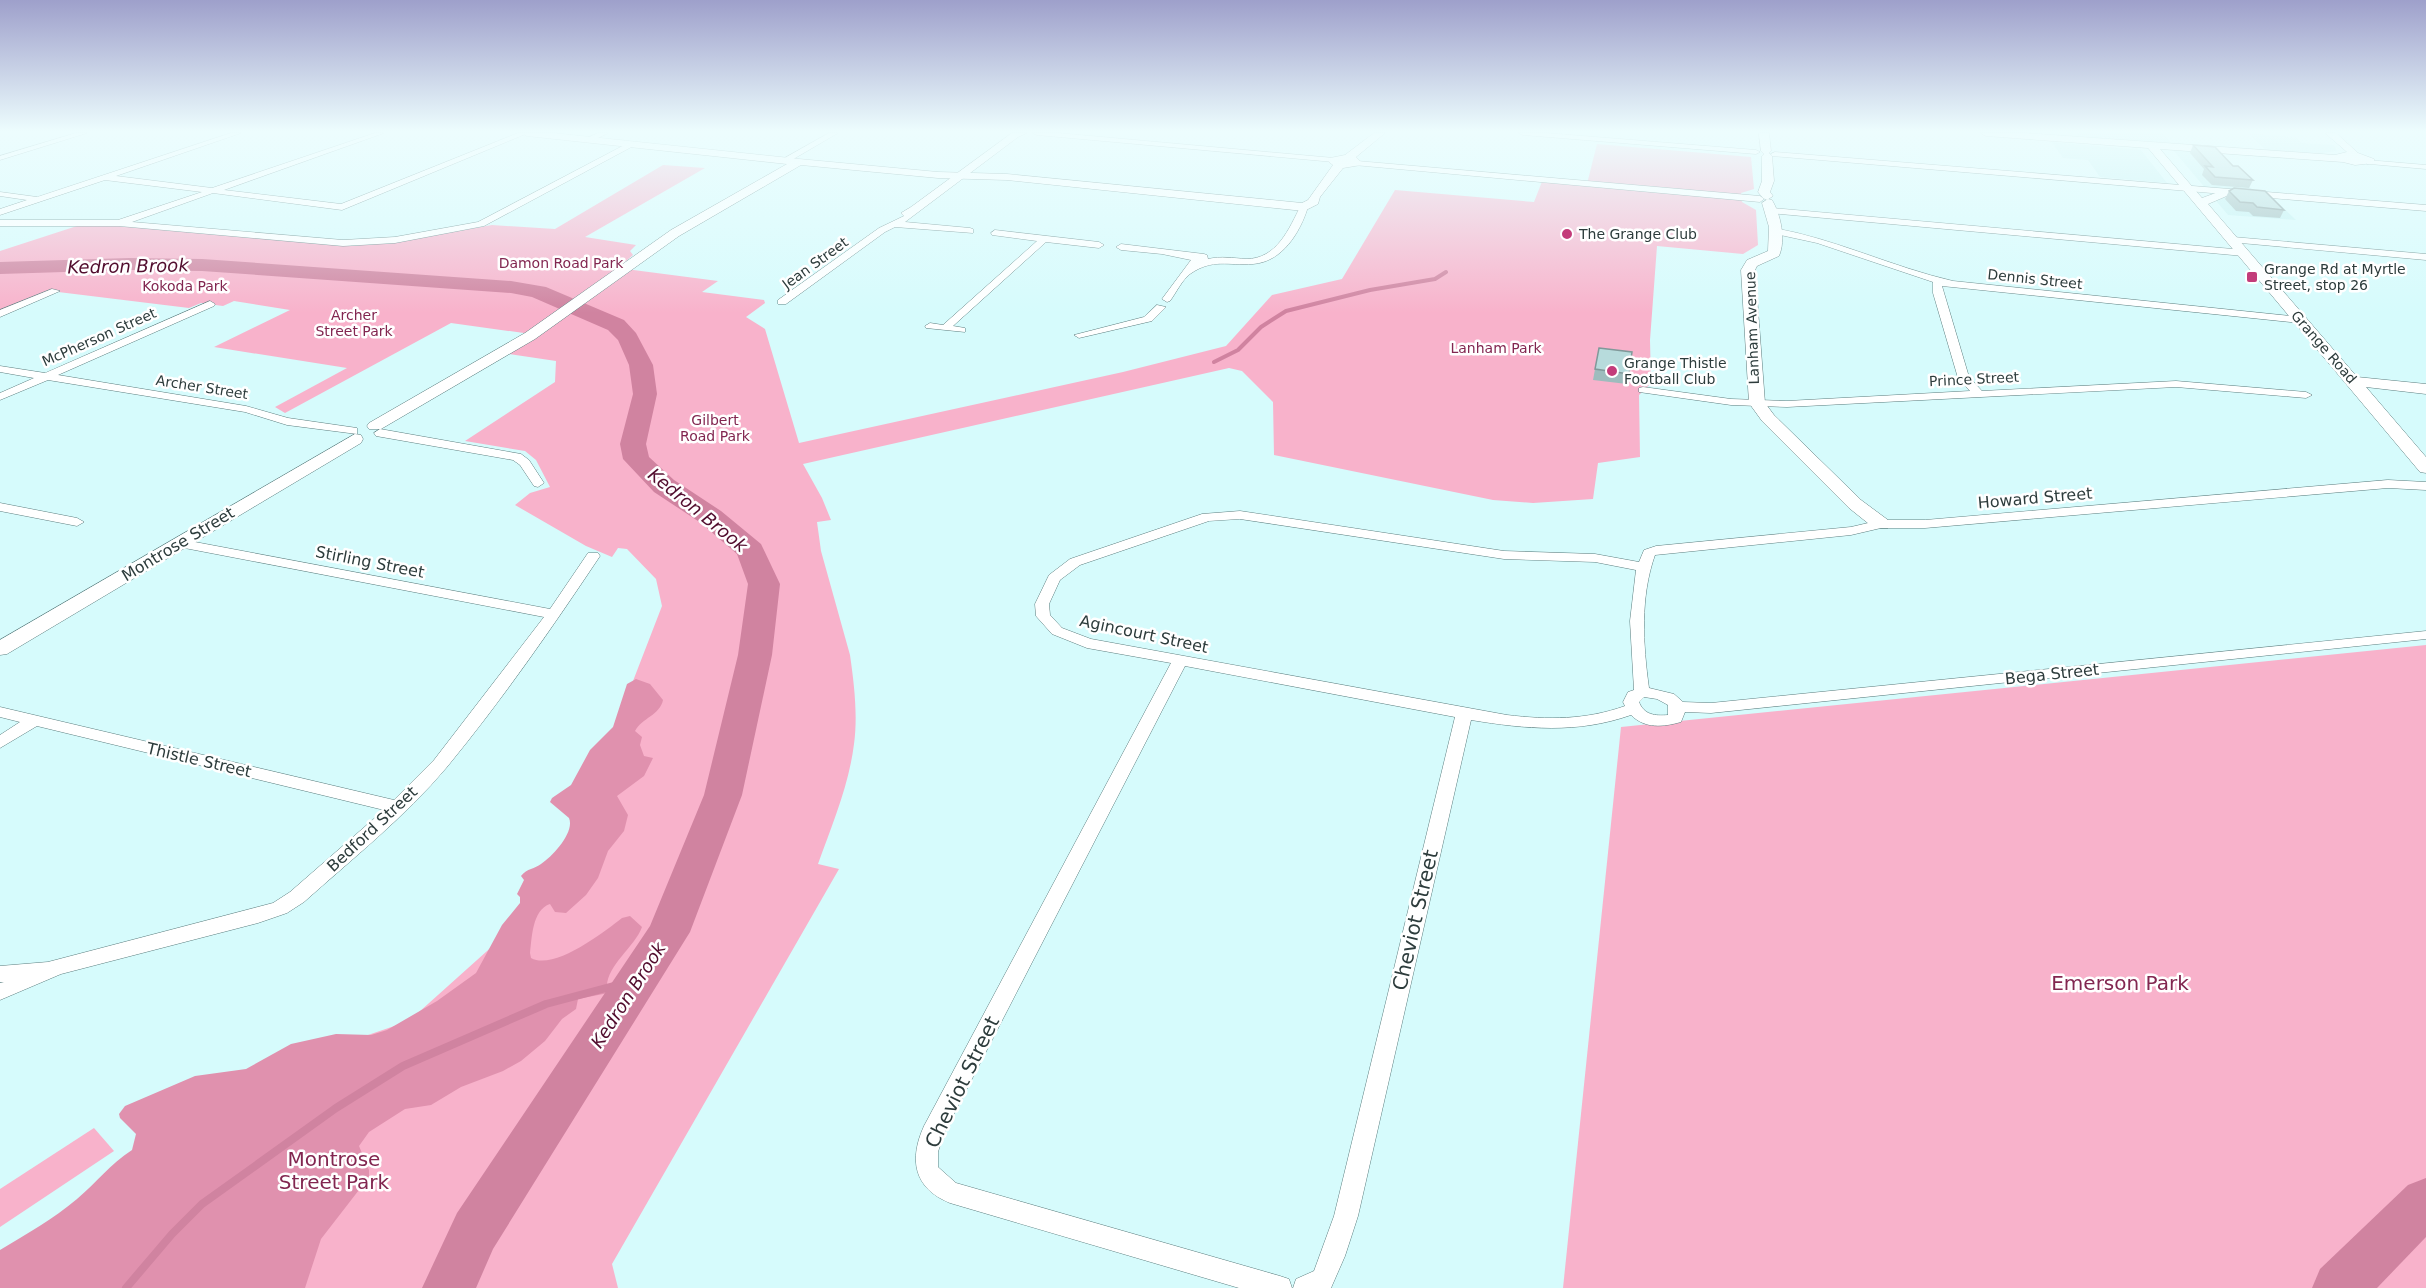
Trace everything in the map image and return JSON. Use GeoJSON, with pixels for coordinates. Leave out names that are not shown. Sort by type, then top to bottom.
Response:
{"type":"FeatureCollection","features":[{"type":"Feature","properties":{"kind":"street"},"geometry":{"type":"LineString","coordinates":[[0,212],[56,193]]}},
{"type":"Feature","properties":{"kind":"street"},"geometry":{"type":"LineString","coordinates":[[119,223],[208,193]]}},
{"type":"Feature","properties":{"kind":"street"},"geometry":{"type":"LineString","coordinates":[[227,193],[345,206],[377,193]]}},
{"type":"Feature","properties":{"kind":"street"},"geometry":{"type":"LineString","coordinates":[[0,223],[119,223],[343,243],[395,240],[481,224],[540,193]]}},
{"type":"Feature","properties":{"kind":"street"},"geometry":{"type":"LineString","coordinates":[[377,429],[533,334],[681,229],[740,193]]}},
{"type":"Feature","properties":{"kind":"street","name":"Jean Street"},"geometry":{"type":"LineString","coordinates":[[783,302],[935,193]]}},
{"type":"Feature","properties":{"kind":"street"},"geometry":{"type":"LineString","coordinates":[[1168,193],[1304,207],[1314,201],[1317,193]]}},
{"type":"Feature","properties":{"kind":"street"},"geometry":{"type":"LineString","coordinates":[[1675,193],[2244,253]]}},
{"type":"Feature","properties":{"kind":"street","name":"Lanham Avenue"},"geometry":{"type":"LineString","coordinates":[[1764,193],[1774,231],[1774,253],[1752,264],[1748,270],[1752,374],[1757,403],[1768,418],[1847,496],[1881,524]]}},
{"type":"Feature","properties":{"kind":"street","name":"Grange Road"},"geometry":{"type":"LineString","coordinates":[[2192,193],[2426,468]]}},
{"type":"Feature","properties":{"kind":"street"},"geometry":{"type":"LineString","coordinates":[[2200,203],[2225,193]]}},
{"type":"Feature","properties":{"kind":"street"},"geometry":{"type":"LineString","coordinates":[[2226,193],[2426,208]]}},
{"type":"Feature","properties":{"kind":"street"},"geometry":{"type":"LineString","coordinates":[[0,194],[39,199]]}},
{"type":"Feature","properties":{"kind":"street"},"geometry":{"type":"LineString","coordinates":[[1121,247],[1201,259],[1259,260],[1269,258],[1288,237],[1304,213],[1304,207]]}},
{"type":"Feature","properties":{"kind":"street"},"geometry":{"type":"LineString","coordinates":[[896,222],[970,231]]}},
{"type":"Feature","properties":{"kind":"street","name":"Dennis Street"},"geometry":{"type":"LineString","coordinates":[[1774,231],[1825,242],[1943,282],[2300,320]]}},
{"type":"Feature","properties":{"kind":"street"},"geometry":{"type":"LineString","coordinates":[[995,233],[1099,245]]}},
{"type":"Feature","properties":{"kind":"street"},"geometry":{"type":"LineString","coordinates":[[945,328],[1044,239]]}},
{"type":"Feature","properties":{"kind":"street"},"geometry":{"type":"LineString","coordinates":[[2233,240],[2425,258]]}},
{"type":"Feature","properties":{"kind":"street"},"geometry":{"type":"LineString","coordinates":[[1079,335],[1147,319],[1164,303],[1201,259]]}},
{"type":"Feature","properties":{"kind":"street"},"geometry":{"type":"LineString","coordinates":[[1943,282],[1937,284],[1938,293],[1964,378],[1979,394]]}},
{"type":"Feature","properties":{"kind":"street"},"geometry":{"type":"LineString","coordinates":[[0,314],[55,291]]}},
{"type":"Feature","properties":{"kind":"street","name":"McPherson Street"},"geometry":{"type":"LineString","coordinates":[[0,397],[210,304]]}},
{"type":"Feature","properties":{"kind":"street"},"geometry":{"type":"LineString","coordinates":[[930,326],[961,330]]}},
{"type":"Feature","properties":{"kind":"street","name":"Archer Street"},"geometry":{"type":"LineString","coordinates":[[0,369],[246,409],[287,421],[354,435]]}},
{"type":"Feature","properties":{"kind":"street"},"geometry":{"type":"LineString","coordinates":[[2352,381],[2426,389]]}},
{"type":"Feature","properties":{"kind":"street","name":"Prince Street"},"geometry":{"type":"LineString","coordinates":[[1643,390],[1731,402],[1797,404],[2189,384],[2306,395]]}},
{"type":"Feature","properties":{"kind":"street","name":"Montrose Street"},"geometry":{"type":"LineString","coordinates":[[0,649],[179,543],[354,435],[361,428],[377,429]]}},
{"type":"Feature","properties":{"kind":"street"},"geometry":{"type":"LineString","coordinates":[[377,429],[510,455],[522,460],[538,483]]}},
{"type":"Feature","properties":{"kind":"street","name":"Howard Street"},"geometry":{"type":"LineString","coordinates":[[1646,560],[1656,550],[1851,531],[1881,524],[1926,524],[2388,484],[2426,486]]}},
{"type":"Feature","properties":{"kind":"street"},"geometry":{"type":"LineString","coordinates":[[0,507],[77,522]]}},
{"type":"Feature","properties":{"kind":"street","name":"Agincourt Street"},"geometry":{"type":"LineString","coordinates":[[1633,709],[1593,722],[1562,725],[1522,723],[1464,714],[1087,643],[1057,631],[1043,616],[1042,604],[1054,578],[1075,562],[1191,521],[1224,515],[1266,518],[1504,555],[1646,560]]}},
{"type":"Feature","properties":{"kind":"street","name":"Stirling Street"},"geometry":{"type":"LineString","coordinates":[[179,543],[522,610],[554,614]]}},
{"type":"Feature","properties":{"kind":"street","name":"Bedford Street"},"geometry":{"type":"LineString","coordinates":[[0,992],[57,968],[280,908],[297,897],[398,807],[440,764],[554,614],[593,556]]}},
{"type":"Feature","properties":{"kind":"street"},"geometry":{"type":"LineString","coordinates":[[1642,692],[1636,648],[1646,560]]}},
{"type":"Feature","properties":{"kind":"street","name":"Bega Street"},"geometry":{"type":"LineString","coordinates":[[1678,707],[1711,708],[1757,704],[2426,635]]}},
{"type":"Feature","properties":{"kind":"street","name":"Cheviot Street"},"geometry":{"type":"LineString","coordinates":[[1180,661],[932,1132],[926,1151],[925,1169],[934,1183],[950,1192],[1280,1288]]}},
{"type":"Feature","properties":{"kind":"street"},"geometry":{"type":"LineString","coordinates":[[1642,692],[1663,695],[1672,700],[1678,707],[1675,718],[1658,721],[1648,719],[1633,709],[1630,702],[1634,696],[1642,692]]}},
{"type":"Feature","properties":{"kind":"street","name":"Thistle Street"},"geometry":{"type":"LineString","coordinates":[[0,712],[398,807]]}},
{"type":"Feature","properties":{"kind":"street","name":"Cheviot Street"},"geometry":{"type":"LineString","coordinates":[[1305,1288],[1323,1279],[1334,1256],[1346,1216],[1464,714]]}},
{"type":"Feature","properties":{"kind":"street"},"geometry":{"type":"LineString","coordinates":[[0,743],[34,720]]}},
{"type":"Feature","properties":{"kind":"street","name":"Bedford Street"},"geometry":{"type":"LineString","coordinates":[[0,974],[57,968]]}},
{"type":"Feature","properties":{"kind":"shaded area"},"geometry":{"type":"Polygon","coordinates":[[[2210,193],[2255,193],[2260,198],[2274,199],[2296,220],[2228,215],[2210,193]]]}},
{"type":"Feature","properties":{"kind":"green space"},"geometry":{"type":"Polygon","coordinates":[[[616,193],[661,193],[585,237],[636,245],[630,251],[633,255],[618,268],[718,281],[702,292],[764,300],[765,303],[746,317],[765,329],[799,443],[1123,372],[1226,346],[1272,295],[1342,279],[1393,193],[1431,193],[1534,202],[1537,193],[1741,193],[1742,202],[1756,210],[1758,245],[1743,254],[1657,246],[1650,340],[1651,383],[1639,395],[1640,457],[1598,463],[1593,499],[1533,503],[1493,500],[1274,455],[1273,402],[1242,371],[1229,368],[803,464],[831,520],[817,522],[821,551],[850,655],[854,688],[856,722],[852,759],[839,805],[818,864],[839,869],[612,1264],[618,1288],[0,1288],[0,1269],[283,1064],[409,1021],[506,934],[581,838],[633,681],[662,606],[656,579],[627,549],[618,548],[612,557],[586,546],[515,505],[530,493],[550,487],[536,460],[525,451],[465,441],[555,382],[556,361],[509,354],[538,335],[451,323],[285,413],[275,407],[347,368],[214,347],[290,310],[234,301],[223,306],[201,303],[189,308],[50,291],[0,311],[0,251],[80,225],[116,225],[351,246],[394,242],[492,225],[555,229],[616,193]]]}},
{"type":"Feature","properties":{"kind":"green space","name":"Emerson Park"},"geometry":{"type":"Polygon","coordinates":[[[2426,645],[2426,1288],[1563,1288],[1621,727],[2426,645]]]}},
{"type":"Feature","properties":{"kind":"green space","name":"Montrose Street Park"},"geometry":{"type":"Polygon","coordinates":[[[636,679],[650,684],[663,700],[655,713],[635,731],[642,737],[640,745],[644,756],[653,758],[644,776],[617,796],[628,815],[624,831],[608,851],[598,878],[586,895],[566,913],[555,912],[550,904],[544,907],[536,918],[530,953],[531,958],[541,961],[565,955],[622,918],[630,916],[642,927],[609,976],[608,993],[578,999],[576,1009],[562,1019],[545,1041],[521,1061],[503,1071],[461,1087],[431,1105],[405,1109],[369,1132],[359,1146],[369,1170],[369,1177],[321,1239],[305,1288],[0,1288],[0,1250],[68,1206],[132,1150],[136,1134],[120,1118],[119,1114],[125,1106],[195,1076],[246,1069],[291,1044],[336,1034],[371,1035],[387,1030],[437,1001],[476,973],[502,925],[520,903],[520,897],[517,894],[524,880],[521,876],[526,871],[539,866],[566,837],[570,824],[569,818],[550,802],[552,798],[571,785],[590,750],[613,727],[627,684],[636,679]]]}},
{"type":"Feature","properties":{"kind":"green space"},"geometry":{"type":"Polygon","coordinates":[[[94,1128],[114,1151],[0,1227],[0,1189],[94,1128]]]}},
{"type":"Feature","properties":{"kind":"building"},"geometry":{"type":"Polygon","coordinates":[[[2231,193],[2267,193],[2284,210],[2257,207],[2253,203],[2240,202],[2231,193]]]}},
{"type":"Feature","properties":{"kind":"building"},"geometry":{"type":"Polygon","coordinates":[[[1599,348],[1632,352],[1629,374],[1595,369],[1599,348]]]}},
{"type":"Feature","properties":{"kind":"waterway","name":"Kedron Brook"},"geometry":{"type":"LineString","coordinates":[[0,268],[129,264],[202,265],[511,287],[538,292],[616,325],[628,338],[641,365],[645,394],[633,444],[636,459],[664,486],[711,517],[750,550],[764,584],[755,655],[723,795],[669,932],[475,1231],[449,1288]]}},
{"type":"Feature","properties":{"kind":"waterway"},"geometry":{"type":"LineString","coordinates":[[1214,362],[1238,350],[1261,327],[1286,311],[1370,290],[1435,279],[1446,272]]}},
{"type":"Feature","properties":{"kind":"waterway"},"geometry":{"type":"LineString","coordinates":[[126,1288],[172,1234],[202,1204],[336,1108],[403,1066],[546,1004],[640,979]]}},
{"type":"Feature","properties":{"kind":"waterway","name":"Kedron Brook"},"geometry":{"type":"LineString","coordinates":[[2339,1288],[2426,1202]]}},
{"type":"Feature","properties":{"kind":"place","name":"The Grange Club"},"geometry":{"type":"Point","coordinates":[1567,234]}},
{"type":"Feature","properties":{"kind":"place","name":"Grange Rd at Myrtle Street, stop 26"},"geometry":{"type":"Point","coordinates":[2252,277]}},
{"type":"Feature","properties":{"kind":"place","name":"Grange Thistle Football Club"},"geometry":{"type":"Point","coordinates":[1612,371]}},
{"type":"Feature","properties":{"kind":"park label","name":"Damon Road Park"},"geometry":{"type":"Point","coordinates":[561,263]}},
{"type":"Feature","properties":{"kind":"park label","name":"Kokoda Park"},"geometry":{"type":"Point","coordinates":[185,286]}},
{"type":"Feature","properties":{"kind":"park label","name":"Archer Street Park"},"geometry":{"type":"Point","coordinates":[354,324]}},
{"type":"Feature","properties":{"kind":"park label","name":"Lanham Park"},"geometry":{"type":"Point","coordinates":[1496,348]}},
{"type":"Feature","properties":{"kind":"park label","name":"Gilbert Road Park"},"geometry":{"type":"Point","coordinates":[715,428]}}]}
